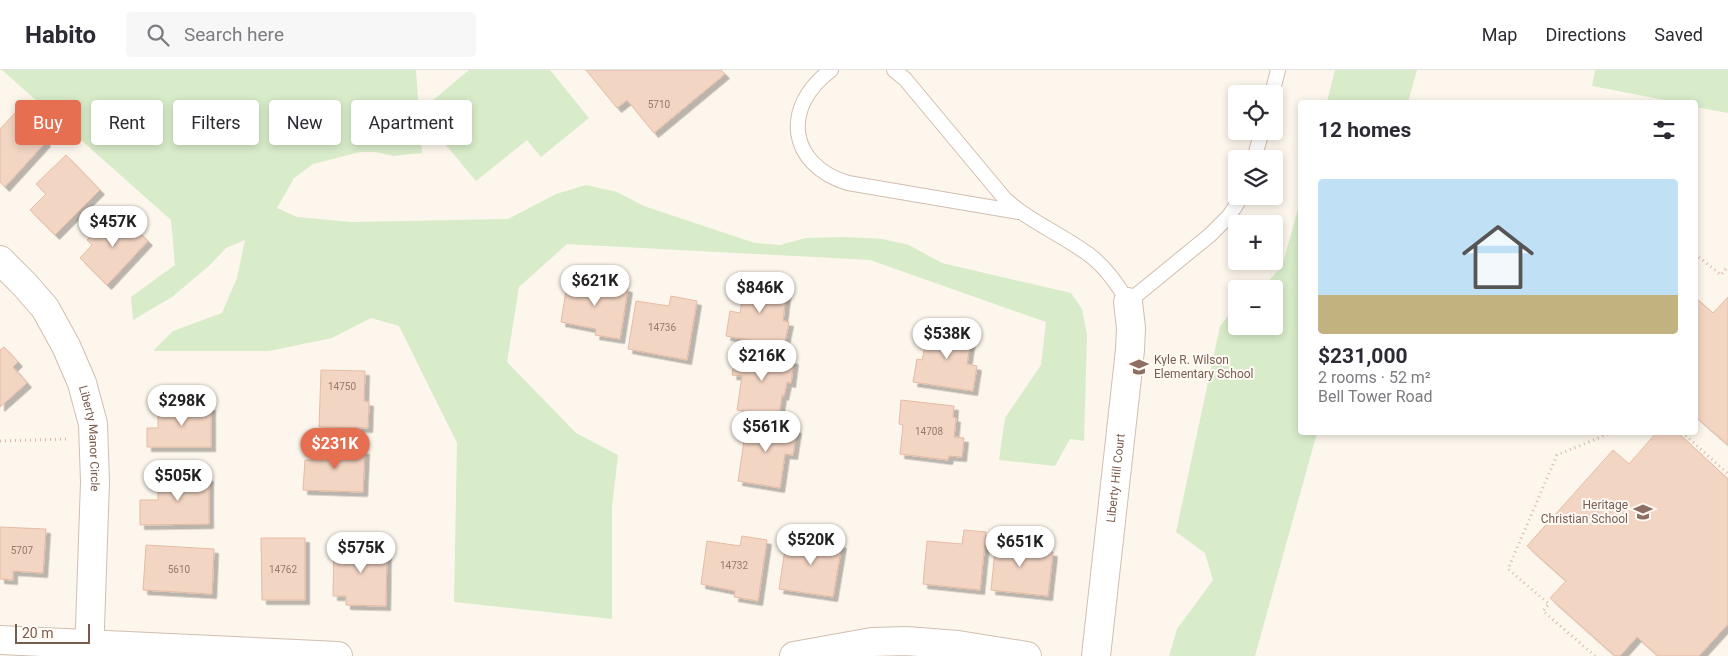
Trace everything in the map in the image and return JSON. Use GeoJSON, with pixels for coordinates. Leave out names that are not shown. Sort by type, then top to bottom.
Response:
{"type":"FeatureCollection","features":[{"type":"Feature","properties":{"kind":"street","name":"Liberty Manor Circle"},"geometry":{"type":"LineString","coordinates":[[0,260],[45,308],[66,346],[82,383],[93,424],[95,482],[89,650]]}},
{"type":"Feature","properties":{"kind":"street","name":"Liberty Hill Court"},"geometry":{"type":"LineString","coordinates":[[1096,656],[1130,350],[1131,328],[1128,302]]}},
{"type":"Feature","properties":{"kind":"street"},"geometry":{"type":"LineString","coordinates":[[0,640],[89,650],[338,656]]}},
{"type":"Feature","properties":{"kind":"street"},"geometry":{"type":"LineString","coordinates":[[794,656],[872,642],[906,641],[958,645],[1027,656]]}},
{"type":"Feature","properties":{"kind":"lane"},"geometry":{"type":"LineString","coordinates":[[831,70],[818,82],[804,100],[798,114],[798,130],[801,145],[821,171],[832,179],[848,184],[1019,212]]}},
{"type":"Feature","properties":{"kind":"lane"},"geometry":{"type":"LineString","coordinates":[[894,70],[905,79],[1005,199],[1019,212],[1092,257],[1119,286],[1128,302],[1210,235],[1229,216],[1236,205]]}},
{"type":"Feature","properties":{"kind":"lane"},"geometry":{"type":"LineString","coordinates":[[1274,85],[1278,70]]}},
{"type":"Feature","properties":{"kind":"path"},"geometry":{"type":"LineString","coordinates":[[1698,256],[1721,275],[1728,266]]}},
{"type":"Feature","properties":{"kind":"path"},"geometry":{"type":"LineString","coordinates":[[1595,656],[1543,611],[1549,604],[1508,569],[1557,455],[1606,435]]}},
{"type":"Feature","properties":{"kind":"path"},"geometry":{"type":"LineString","coordinates":[[1685,435],[1728,474]]}},
{"type":"Feature","properties":{"kind":"path"},"geometry":{"type":"LineString","coordinates":[[0,441],[93,439]]}},
{"type":"Feature","properties":{"kind":"green space"},"geometry":{"type":"Polygon","coordinates":[[[2,70],[416,70],[418,100],[351,100],[351,145],[421,145],[422,153],[393,156],[376,152],[360,152],[313,164],[294,178],[277,208],[297,217],[351,222],[508,219],[556,194],[586,185],[617,192],[644,206],[755,243],[780,245],[806,238],[845,237],[883,239],[909,245],[942,263],[1071,293],[1082,309],[1087,335],[1084,441],[1070,439],[1055,466],[999,460],[1005,418],[1041,365],[1046,322],[870,260],[567,244],[519,287],[507,362],[576,433],[618,455],[612,507],[612,619],[454,602],[457,443],[399,326],[371,318],[332,338],[269,351],[153,351],[173,331],[222,313],[237,278],[245,240],[226,248],[210,265],[172,297],[133,320],[131,297],[175,265],[171,220],[81,140],[81,100],[36,100],[2,70]]]}},
{"type":"Feature","properties":{"kind":"green space"},"geometry":{"type":"Polygon","coordinates":[[[469,70],[550,70],[589,118],[541,157],[527,140],[476,181],[446,145],[472,145],[472,100],[433,100],[469,70]]]}},
{"type":"Feature","properties":{"kind":"green space"},"geometry":{"type":"Polygon","coordinates":[[[1335,70],[1417,70],[1409,100],[1328,100],[1335,70]]]}},
{"type":"Feature","properties":{"kind":"green space"},"geometry":{"type":"Polygon","coordinates":[[[1595,70],[1728,70],[1728,113],[1698,108],[1698,100],[1665,100],[1592,86],[1595,70]]]}},
{"type":"Feature","properties":{"kind":"green space"},"geometry":{"type":"Polygon","coordinates":[[[1298,209],[1298,435],[1316,435],[1255,656],[1169,656],[1177,629],[1213,580],[1205,553],[1176,532],[1220,326],[1228,316],[1228,335],[1283,335],[1283,280],[1270,280],[1278,270],[1283,270],[1283,262],[1298,209]]]}},
{"type":"Feature","properties":{"kind":"building"},"geometry":{"type":"Polygon","coordinates":[[[586,70],[721,70],[725,74],[654,133],[627,100],[617,108],[586,70]]]}},
{"type":"Feature","properties":{"kind":"building"},"geometry":{"type":"Polygon","coordinates":[[[15,113],[15,145],[43,145],[5,187],[0,182],[0,129],[15,113]]]}},
{"type":"Feature","properties":{"kind":"building"},"geometry":{"type":"Polygon","coordinates":[[[66,155],[100,190],[55,235],[30,210],[46,194],[36,184],[66,155]]]}},
{"type":"Feature","properties":{"kind":"building"},"geometry":{"type":"Polygon","coordinates":[[[112,214],[119,222],[124,218],[148,241],[107,285],[80,258],[92,245],[87,240],[112,214]]]}},
{"type":"Feature","properties":{"kind":"building"},"geometry":{"type":"Polygon","coordinates":[[[568,278],[628,288],[620,339],[595,335],[596,329],[561,322],[568,278]]]}},
{"type":"Feature","properties":{"kind":"building"},"geometry":{"type":"Polygon","coordinates":[[[745,279],[787,286],[783,321],[789,322],[784,346],[726,336],[730,311],[740,313],[745,279]]]}},
{"type":"Feature","properties":{"kind":"building"},"geometry":{"type":"Polygon","coordinates":[[[671,296],[697,301],[687,360],[628,349],[636,301],[669,306],[671,296]]]}},
{"type":"Feature","properties":{"kind":"building"},"geometry":{"type":"Polygon","coordinates":[[[1728,297],[1728,445],[1698,419],[1698,300],[1713,313],[1728,297]]]}},
{"type":"Feature","properties":{"kind":"building"},"geometry":{"type":"Polygon","coordinates":[[[930,325],[972,331],[967,364],[977,366],[973,391],[913,382],[917,359],[922,360],[930,325]]]}},
{"type":"Feature","properties":{"kind":"building"},"geometry":{"type":"Polygon","coordinates":[[[4,347],[18,362],[13,367],[27,383],[0,407],[0,350],[4,347]]]}},
{"type":"Feature","properties":{"kind":"building"},"geometry":{"type":"Polygon","coordinates":[[[736,351],[794,360],[791,383],[787,382],[784,396],[782,395],[779,416],[737,410],[742,376],[732,375],[736,351]]]}},
{"type":"Feature","properties":{"kind":"building"},"geometry":{"type":"Polygon","coordinates":[[[321,370],[365,371],[364,401],[369,402],[368,428],[319,427],[321,370]]]}},
{"type":"Feature","properties":{"kind":"building"},"geometry":{"type":"Polygon","coordinates":[[[901,400],[954,406],[953,417],[956,418],[954,437],[964,438],[962,457],[949,456],[948,460],[900,454],[903,425],[899,424],[901,400]]]}},
{"type":"Feature","properties":{"kind":"building"},"geometry":{"type":"Polygon","coordinates":[[[158,406],[211,406],[211,447],[147,447],[147,428],[158,428],[158,406]]]}},
{"type":"Feature","properties":{"kind":"building"},"geometry":{"type":"Polygon","coordinates":[[[747,421],[797,429],[793,455],[785,454],[780,488],[738,481],[747,421]]]}},
{"type":"Feature","properties":{"kind":"building","name":"Heritage Christian School"},"geometry":{"type":"Polygon","coordinates":[[[1654,435],[1680,435],[1728,479],[1728,624],[1699,656],[1658,656],[1637,637],[1620,656],[1615,656],[1550,598],[1566,581],[1527,546],[1613,450],[1629,464],[1654,435]]]}},
{"type":"Feature","properties":{"kind":"building"},"geometry":{"type":"Polygon","coordinates":[[[314,447],[365,450],[363,492],[303,490],[305,460],[314,460],[314,447]]]}},
{"type":"Feature","properties":{"kind":"building"},"geometry":{"type":"Polygon","coordinates":[[[158,476],[209,477],[209,524],[140,525],[140,500],[158,500],[158,476]]]}},
{"type":"Feature","properties":{"kind":"building"},"geometry":{"type":"Polygon","coordinates":[[[0,527],[46,529],[43,573],[13,571],[13,580],[0,579],[0,527]]]}},
{"type":"Feature","properties":{"kind":"building"},"geometry":{"type":"Polygon","coordinates":[[[964,530],[986,532],[980,590],[923,584],[927,541],[962,544],[964,530]]]}},
{"type":"Feature","properties":{"kind":"building"},"geometry":{"type":"Polygon","coordinates":[[[997,532],[1019,535],[1018,549],[1053,552],[1048,596],[991,590],[997,532]]]}},
{"type":"Feature","properties":{"kind":"building"},"geometry":{"type":"Polygon","coordinates":[[[810,535],[831,538],[831,542],[842,544],[833,597],[779,589],[787,536],[809,539],[810,535]]]}},
{"type":"Feature","properties":{"kind":"building"},"geometry":{"type":"Polygon","coordinates":[[[742,536],[767,540],[758,601],[734,597],[735,591],[701,584],[707,541],[740,546],[742,536]]]}},
{"type":"Feature","properties":{"kind":"building"},"geometry":{"type":"Polygon","coordinates":[[[261,538],[305,538],[305,600],[262,600],[261,538]]]}},
{"type":"Feature","properties":{"kind":"building"},"geometry":{"type":"Polygon","coordinates":[[[334,544],[387,545],[386,606],[346,605],[346,596],[333,596],[334,544]]]}},
{"type":"Feature","properties":{"kind":"building"},"geometry":{"type":"Polygon","coordinates":[[[146,545],[214,549],[212,594],[143,590],[146,545]]]}},
{"type":"Feature","properties":{"kind":"place","name":"Kyle R. Wilson Elementary School"},"geometry":{"type":"Point","coordinates":[1139,367]}},
{"type":"Feature","properties":{"kind":"place","name":"Heritage Christian School"},"geometry":{"type":"Point","coordinates":[1643,512]}}]}
